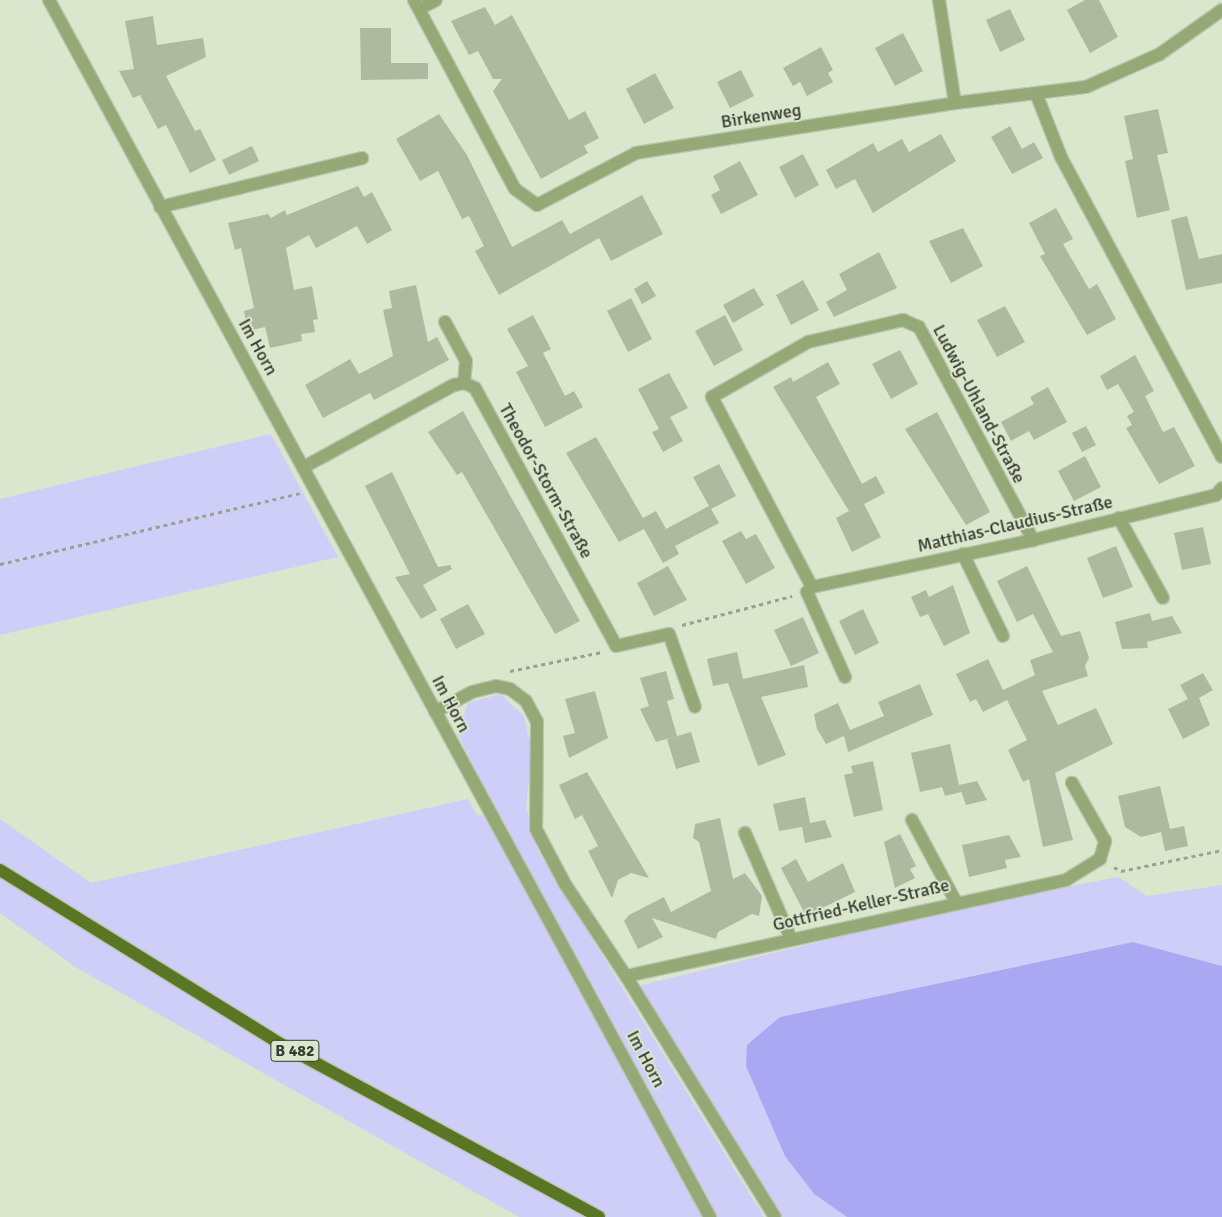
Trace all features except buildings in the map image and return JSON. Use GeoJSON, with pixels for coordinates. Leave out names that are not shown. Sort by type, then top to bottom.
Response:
{"type":"FeatureCollection","features":[{"type":"Feature","properties":{"kind":"main road","name":"B 482"},"geometry":{"type":"LineString","coordinates":[[0,870],[279,1043],[599,1217]]}},
{"type":"Feature","properties":{"kind":"street","name":"Im Horn"},"geometry":{"type":"LineString","coordinates":[[49,0],[710,1217]]}},
{"type":"Feature","properties":{"kind":"street"},"geometry":{"type":"LineString","coordinates":[[416,5],[436,0]]}},
{"type":"Feature","properties":{"kind":"street"},"geometry":{"type":"LineString","coordinates":[[939,0],[955,103]]}},
{"type":"Feature","properties":{"kind":"street","name":"Birkenweg"},"geometry":{"type":"LineString","coordinates":[[416,5],[515,189],[536,205],[636,153],[955,103],[1037,96],[1086,87],[1132,70],[1222,10]]}},
{"type":"Feature","properties":{"kind":"street"},"geometry":{"type":"LineString","coordinates":[[1037,96],[1061,157],[1222,457]]}},
{"type":"Feature","properties":{"kind":"street"},"geometry":{"type":"LineString","coordinates":[[160,207],[362,158]]}},
{"type":"Feature","properties":{"kind":"street","name":"Ludwig-Uhland-Straße"},"geometry":{"type":"LineString","coordinates":[[809,590],[712,397],[808,342],[903,320],[919,327],[1033,540]]}},
{"type":"Feature","properties":{"kind":"street"},"geometry":{"type":"LineString","coordinates":[[304,467],[464,383],[466,361],[445,322]]}},
{"type":"Feature","properties":{"kind":"street","name":"Theodor-Storm-Straße"},"geometry":{"type":"LineString","coordinates":[[464,383],[475,388],[616,646]]}},
{"type":"Feature","properties":{"kind":"street","name":"Matthias-Claudius-Straße"},"geometry":{"type":"LineString","coordinates":[[809,590],[963,554],[1033,540],[1216,495],[1222,488]]}},
{"type":"Feature","properties":{"kind":"street"},"geometry":{"type":"LineString","coordinates":[[1119,518],[1163,598]]}},
{"type":"Feature","properties":{"kind":"street"},"geometry":{"type":"LineString","coordinates":[[963,554],[1003,636]]}},
{"type":"Feature","properties":{"kind":"street"},"geometry":{"type":"LineString","coordinates":[[809,590],[845,677]]}},
{"type":"Feature","properties":{"kind":"street"},"geometry":{"type":"LineString","coordinates":[[616,646],[669,634],[695,706]]}},
{"type":"Feature","properties":{"kind":"street"},"geometry":{"type":"LineString","coordinates":[[435,712],[472,692],[496,686],[510,689],[526,701],[537,722],[536,829],[565,884],[626,976],[775,1217]]}},
{"type":"Feature","properties":{"kind":"street"},"geometry":{"type":"LineString","coordinates":[[1072,783],[1105,841],[1100,859]]}},
{"type":"Feature","properties":{"kind":"street"},"geometry":{"type":"LineString","coordinates":[[912,820],[956,902]]}},
{"type":"Feature","properties":{"kind":"street"},"geometry":{"type":"LineString","coordinates":[[745,833],[791,939]]}},
{"type":"Feature","properties":{"kind":"street","name":"Gottfried-Keller-Straße"},"geometry":{"type":"LineString","coordinates":[[626,976],[956,902],[1066,880],[1100,859]]}},
{"type":"Feature","properties":{"kind":"path"},"geometry":{"type":"LineString","coordinates":[[0,564],[315,489]]}},
{"type":"Feature","properties":{"kind":"path"},"geometry":{"type":"LineString","coordinates":[[669,634],[678,627],[809,590]]}},
{"type":"Feature","properties":{"kind":"path"},"geometry":{"type":"LineString","coordinates":[[496,686],[509,671],[596,655],[616,646]]}},
{"type":"Feature","properties":{"kind":"path"},"geometry":{"type":"LineString","coordinates":[[1100,859],[1121,871],[1222,850]]}},
{"type":"Feature","properties":{"kind":"shaded area"},"geometry":{"type":"Polygon","coordinates":[[[271,434],[338,557],[0,635],[0,499],[271,434]]]}},
{"type":"Feature","properties":{"kind":"shaded area"},"geometry":{"type":"Polygon","coordinates":[[[500,694],[524,716],[532,753],[526,806],[538,851],[764,1217],[519,1217],[77,968],[0,913],[0,819],[91,883],[468,799],[477,815],[498,816],[457,733],[468,703],[500,694]]]}},
{"type":"Feature","properties":{"kind":"shaded area"},"geometry":{"type":"Polygon","coordinates":[[[1118,877],[1147,896],[1222,885],[1222,966],[1133,942],[780,1017],[785,1156],[814,1194],[847,1217],[783,1217],[638,986],[966,906],[1118,877]]]}},
{"type":"Feature","properties":{"kind":"shaded area"},"geometry":{"type":"Polygon","coordinates":[[[1133,942],[1222,966],[1222,1217],[847,1217],[814,1194],[785,1156],[746,1066],[747,1045],[780,1017],[1133,942]]]}}]}
